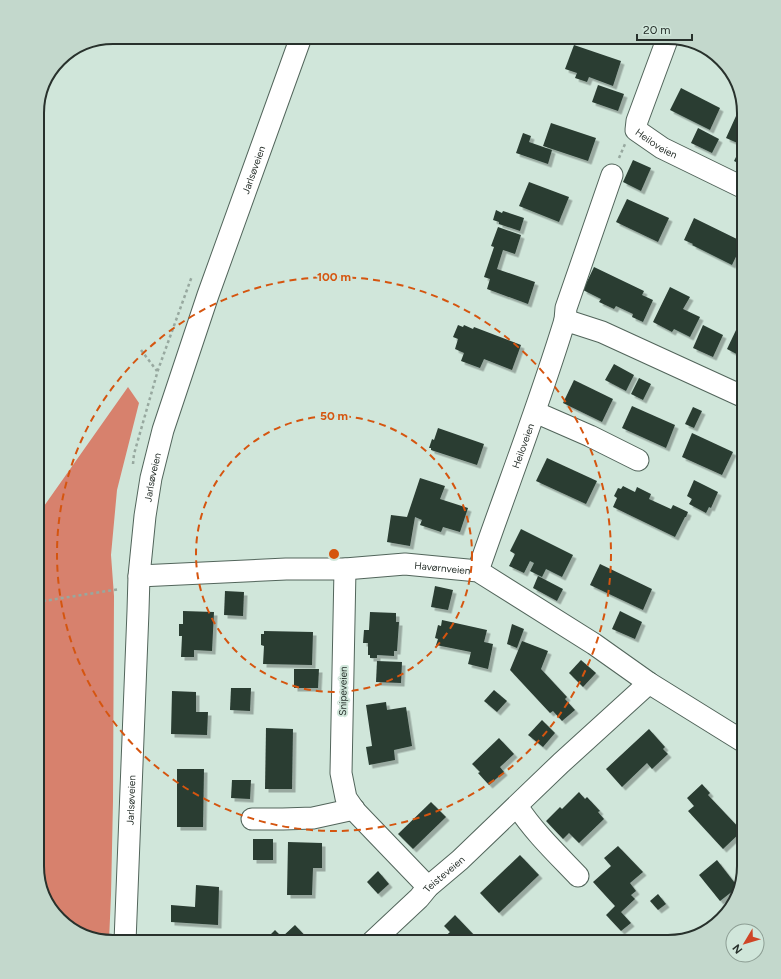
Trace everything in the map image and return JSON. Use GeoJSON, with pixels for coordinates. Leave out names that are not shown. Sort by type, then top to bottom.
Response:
{"type":"FeatureCollection","features":[{"type":"Feature","properties":{"kind":"street","name":"Jarlsøveien"},"geometry":{"type":"LineString","coordinates":[[126,935],[139,576],[145,516],[150,486],[164,430],[208,295],[298,44]]}},
{"type":"Feature","properties":{"kind":"street","name":"Heiloveien"},"geometry":{"type":"LineString","coordinates":[[665,44],[637,121],[636,130],[662,148],[737,185]]}},
{"type":"Feature","properties":{"kind":"street","name":"Heiloveien"},"geometry":{"type":"LineString","coordinates":[[478,571],[556,351],[566,320],[566,308],[612,175]]}},
{"type":"Feature","properties":{"kind":"street"},"geometry":{"type":"LineString","coordinates":[[566,320],[602,332],[737,394]]}},
{"type":"Feature","properties":{"kind":"street"},"geometry":{"type":"LineString","coordinates":[[534,412],[590,436],[638,460]]}},
{"type":"Feature","properties":{"kind":"street","name":"Havørnveien"},"geometry":{"type":"LineString","coordinates":[[139,576],[286,568],[345,569],[405,564],[478,571],[594,644],[649,683],[737,738]]}},
{"type":"Feature","properties":{"kind":"street","name":"Snipeveien"},"geometry":{"type":"LineString","coordinates":[[345,569],[341,773],[346,798],[355,811],[428,886]]}},
{"type":"Feature","properties":{"kind":"street","name":"Teisteveien"},"geometry":{"type":"LineString","coordinates":[[379,935],[419,898],[428,886],[460,860],[561,763],[649,683]]}},
{"type":"Feature","properties":{"kind":"street"},"geometry":{"type":"LineString","coordinates":[[517,806],[544,841],[578,876]]}},
{"type":"Feature","properties":{"kind":"street"},"geometry":{"type":"LineString","coordinates":[[252,819],[283,820],[313,818],[354,809]]}},
{"type":"Feature","properties":{"kind":"path"},"geometry":{"type":"LineString","coordinates":[[612,175],[623,146],[636,130]]}},
{"type":"Feature","properties":{"kind":"path"},"geometry":{"type":"LineString","coordinates":[[141,350],[157,372]]}},
{"type":"Feature","properties":{"kind":"path"},"geometry":{"type":"LineString","coordinates":[[44,601],[120,588]]}},
{"type":"Feature","properties":{"kind":"shaded area"},"geometry":{"type":"Polygon","coordinates":[[[128,387],[139,403],[117,490],[111,555],[114,596],[113,801],[109,935],[100,934],[83,928],[68,918],[56,904],[46,884],[44,866],[44,506],[128,387]]]}},
{"type":"Feature","properties":{"kind":"building"},"geometry":{"type":"Polygon","coordinates":[[[574,45],[621,61],[613,86],[589,77],[587,82],[575,78],[577,73],[565,69],[574,45]]]}},
{"type":"Feature","properties":{"kind":"building"},"geometry":{"type":"Polygon","coordinates":[[[598,85],[624,94],[618,111],[592,102],[598,85]]]}},
{"type":"Feature","properties":{"kind":"building"},"geometry":{"type":"Polygon","coordinates":[[[681,88],[720,108],[710,130],[670,110],[681,88]]]}},
{"type":"Feature","properties":{"kind":"building"},"geometry":{"type":"Polygon","coordinates":[[[736,116],[737,143],[726,138],[736,116]]]}},
{"type":"Feature","properties":{"kind":"building"},"geometry":{"type":"Polygon","coordinates":[[[551,123],[596,138],[588,161],[543,146],[551,123]]]}},
{"type":"Feature","properties":{"kind":"building"},"geometry":{"type":"Polygon","coordinates":[[[698,128],[719,139],[712,153],[691,143],[698,128]]]}},
{"type":"Feature","properties":{"kind":"building"},"geometry":{"type":"Polygon","coordinates":[[[523,133],[531,136],[529,142],[552,150],[548,164],[516,153],[523,133]]]}},
{"type":"Feature","properties":{"kind":"building"},"geometry":{"type":"Polygon","coordinates":[[[737,155],[737,162],[734,161],[737,155]]]}},
{"type":"Feature","properties":{"kind":"building"},"geometry":{"type":"Polygon","coordinates":[[[633,160],[651,168],[641,191],[623,182],[633,160]]]}},
{"type":"Feature","properties":{"kind":"building"},"geometry":{"type":"Polygon","coordinates":[[[529,182],[569,197],[559,222],[519,206],[529,182]]]}},
{"type":"Feature","properties":{"kind":"building"},"geometry":{"type":"Polygon","coordinates":[[[627,199],[669,218],[658,242],[616,222],[627,199]]]}},
{"type":"Feature","properties":{"kind":"building"},"geometry":{"type":"Polygon","coordinates":[[[496,210],[502,213],[503,211],[524,218],[520,231],[499,224],[499,222],[493,220],[496,210]]]}},
{"type":"Feature","properties":{"kind":"building"},"geometry":{"type":"Polygon","coordinates":[[[694,218],[737,239],[737,255],[732,265],[684,240],[694,218]]]}},
{"type":"Feature","properties":{"kind":"building"},"geometry":{"type":"Polygon","coordinates":[[[498,227],[521,235],[515,254],[503,250],[497,269],[535,282],[528,304],[487,289],[490,279],[484,277],[494,247],[491,246],[498,227]]]}},
{"type":"Feature","properties":{"kind":"building"},"geometry":{"type":"Polygon","coordinates":[[[594,267],[644,291],[642,295],[653,300],[643,322],[632,317],[633,314],[616,306],[614,309],[599,302],[601,299],[583,290],[594,267]]]}},
{"type":"Feature","properties":{"kind":"building"},"geometry":{"type":"Polygon","coordinates":[[[670,287],[690,297],[683,309],[700,317],[690,337],[674,329],[672,332],[653,322],[670,287]]]}},
{"type":"Feature","properties":{"kind":"building"},"geometry":{"type":"Polygon","coordinates":[[[458,325],[463,327],[464,325],[473,329],[474,327],[521,345],[512,370],[484,359],[480,368],[461,361],[464,353],[455,349],[458,339],[453,337],[458,325]]]}},
{"type":"Feature","properties":{"kind":"building"},"geometry":{"type":"Polygon","coordinates":[[[703,325],[723,335],[713,357],[693,348],[703,325]]]}},
{"type":"Feature","properties":{"kind":"building"},"geometry":{"type":"Polygon","coordinates":[[[737,328],[737,354],[727,349],[737,328]]]}},
{"type":"Feature","properties":{"kind":"building"},"geometry":{"type":"Polygon","coordinates":[[[614,364],[634,375],[626,391],[605,380],[614,364]]]}},
{"type":"Feature","properties":{"kind":"building"},"geometry":{"type":"Polygon","coordinates":[[[639,378],[651,384],[643,400],[631,394],[639,378]]]}},
{"type":"Feature","properties":{"kind":"building"},"geometry":{"type":"Polygon","coordinates":[[[574,380],[613,399],[602,422],[563,403],[574,380]]]}},
{"type":"Feature","properties":{"kind":"building"},"geometry":{"type":"Polygon","coordinates":[[[632,406],[675,425],[666,448],[622,428],[632,406]]]}},
{"type":"Feature","properties":{"kind":"building"},"geometry":{"type":"Polygon","coordinates":[[[693,407],[702,411],[694,428],[685,424],[693,407]]]}},
{"type":"Feature","properties":{"kind":"building"},"geometry":{"type":"Polygon","coordinates":[[[438,428],[484,444],[477,465],[431,450],[431,448],[429,448],[432,439],[434,440],[438,428]]]}},
{"type":"Feature","properties":{"kind":"building"},"geometry":{"type":"Polygon","coordinates":[[[692,433],[733,452],[722,475],[682,457],[692,433]]]}},
{"type":"Feature","properties":{"kind":"building"},"geometry":{"type":"Polygon","coordinates":[[[547,458],[597,481],[586,504],[536,481],[547,458]]]}},
{"type":"Feature","properties":{"kind":"building"},"geometry":{"type":"Polygon","coordinates":[[[420,478],[445,486],[440,499],[468,508],[460,532],[443,527],[441,532],[420,525],[422,520],[415,517],[410,546],[387,542],[391,515],[407,517],[420,478]]]}},
{"type":"Feature","properties":{"kind":"building"},"geometry":{"type":"Polygon","coordinates":[[[694,480],[718,492],[711,508],[709,507],[706,513],[689,504],[692,499],[687,496],[694,480]]]}},
{"type":"Feature","properties":{"kind":"building"},"geometry":{"type":"Polygon","coordinates":[[[623,486],[635,492],[637,487],[651,494],[649,499],[671,509],[673,505],[688,512],[675,537],[613,507],[617,498],[614,496],[618,488],[621,489],[623,486]]]}},
{"type":"Feature","properties":{"kind":"building"},"geometry":{"type":"Polygon","coordinates":[[[521,529],[573,555],[562,577],[546,569],[542,577],[530,571],[534,563],[530,561],[524,573],[509,566],[515,554],[510,551],[521,529]]]}},
{"type":"Feature","properties":{"kind":"building"},"geometry":{"type":"Polygon","coordinates":[[[600,564],[652,589],[643,610],[590,585],[600,564]]]}},
{"type":"Feature","properties":{"kind":"building"},"geometry":{"type":"Polygon","coordinates":[[[538,576],[563,589],[557,601],[533,588],[538,576]]]}},
{"type":"Feature","properties":{"kind":"building"},"geometry":{"type":"Polygon","coordinates":[[[435,586],[453,590],[448,610],[431,607],[435,586]]]}},
{"type":"Feature","properties":{"kind":"building"},"geometry":{"type":"Polygon","coordinates":[[[225,591],[244,592],[243,616],[224,615],[225,591]]]}},
{"type":"Feature","properties":{"kind":"building"},"geometry":{"type":"Polygon","coordinates":[[[183,611],[214,612],[212,651],[194,650],[194,657],[181,657],[182,636],[179,636],[179,624],[183,624],[183,611]]]}},
{"type":"Feature","properties":{"kind":"building"},"geometry":{"type":"Polygon","coordinates":[[[620,611],[642,622],[635,639],[612,629],[620,611]]]}},
{"type":"Feature","properties":{"kind":"building"},"geometry":{"type":"Polygon","coordinates":[[[370,612],[396,613],[396,622],[399,622],[397,651],[394,651],[394,656],[377,655],[377,658],[370,658],[370,655],[368,655],[368,643],[363,643],[364,630],[369,630],[370,612]]]}},
{"type":"Feature","properties":{"kind":"building"},"geometry":{"type":"Polygon","coordinates":[[[442,620],[487,630],[484,642],[493,644],[488,669],[468,664],[471,652],[436,645],[438,639],[435,638],[438,625],[441,626],[442,620]]]}},
{"type":"Feature","properties":{"kind":"building"},"geometry":{"type":"Polygon","coordinates":[[[512,624],[524,629],[517,648],[507,644],[512,624]]]}},
{"type":"Feature","properties":{"kind":"building"},"geometry":{"type":"Polygon","coordinates":[[[264,631],[313,632],[312,665],[263,664],[264,646],[261,645],[261,634],[264,634],[264,631]]]}},
{"type":"Feature","properties":{"kind":"building"},"geometry":{"type":"Polygon","coordinates":[[[522,641],[548,651],[541,669],[567,697],[565,699],[575,710],[562,721],[553,711],[550,713],[510,670],[522,641]]]}},
{"type":"Feature","properties":{"kind":"building"},"geometry":{"type":"Polygon","coordinates":[[[581,660],[596,673],[583,687],[569,673],[581,660]]]}},
{"type":"Feature","properties":{"kind":"building"},"geometry":{"type":"Polygon","coordinates":[[[377,661],[402,662],[401,683],[376,682],[377,661]]]}},
{"type":"Feature","properties":{"kind":"building"},"geometry":{"type":"Polygon","coordinates":[[[294,669],[319,669],[318,688],[294,688],[294,669]]]}},
{"type":"Feature","properties":{"kind":"building"},"geometry":{"type":"Polygon","coordinates":[[[231,688],[251,688],[250,711],[230,710],[231,688]]]}},
{"type":"Feature","properties":{"kind":"building"},"geometry":{"type":"Polygon","coordinates":[[[494,690],[507,701],[497,712],[484,701],[494,690]]]}},
{"type":"Feature","properties":{"kind":"building"},"geometry":{"type":"Polygon","coordinates":[[[172,691],[196,692],[196,712],[208,712],[207,735],[171,734],[172,691]]]}},
{"type":"Feature","properties":{"kind":"building"},"geometry":{"type":"Polygon","coordinates":[[[386,702],[387,710],[406,707],[412,746],[394,750],[395,760],[369,765],[366,747],[372,746],[366,705],[386,702]]]}},
{"type":"Feature","properties":{"kind":"building"},"geometry":{"type":"Polygon","coordinates":[[[542,720],[555,733],[543,747],[528,735],[542,720]]]}},
{"type":"Feature","properties":{"kind":"building"},"geometry":{"type":"Polygon","coordinates":[[[266,728],[293,729],[292,789],[265,789],[266,728]]]}},
{"type":"Feature","properties":{"kind":"building"},"geometry":{"type":"Polygon","coordinates":[[[649,729],[665,747],[663,749],[668,754],[652,769],[647,763],[622,787],[606,769],[649,729]]]}},
{"type":"Feature","properties":{"kind":"building"},"geometry":{"type":"Polygon","coordinates":[[[499,738],[514,754],[500,767],[504,772],[489,785],[472,764],[499,738]]]}},
{"type":"Feature","properties":{"kind":"building"},"geometry":{"type":"Polygon","coordinates":[[[177,769],[204,769],[203,827],[177,827],[177,769]]]}},
{"type":"Feature","properties":{"kind":"building"},"geometry":{"type":"Polygon","coordinates":[[[232,780],[251,780],[250,799],[231,798],[232,780]]]}},
{"type":"Feature","properties":{"kind":"building"},"geometry":{"type":"Polygon","coordinates":[[[702,784],[710,793],[708,795],[737,826],[737,836],[723,849],[688,811],[694,806],[687,798],[702,784]]]}},
{"type":"Feature","properties":{"kind":"building"},"geometry":{"type":"Polygon","coordinates":[[[579,792],[585,799],[587,797],[600,811],[598,812],[604,819],[579,843],[569,833],[563,839],[546,821],[560,807],[562,809],[579,792]]]}},
{"type":"Feature","properties":{"kind":"building"},"geometry":{"type":"Polygon","coordinates":[[[431,802],[446,817],[413,849],[398,834],[431,802]]]}},
{"type":"Feature","properties":{"kind":"building"},"geometry":{"type":"Polygon","coordinates":[[[253,839],[273,839],[273,860],[253,860],[253,839]]]}},
{"type":"Feature","properties":{"kind":"building"},"geometry":{"type":"Polygon","coordinates":[[[288,842],[322,843],[322,868],[313,868],[312,895],[287,895],[288,842]]]}},
{"type":"Feature","properties":{"kind":"building"},"geometry":{"type":"Polygon","coordinates":[[[618,846],[643,872],[630,883],[636,891],[631,895],[635,899],[621,912],[631,923],[621,931],[606,915],[615,906],[593,882],[611,866],[604,858],[618,846]]]}},
{"type":"Feature","properties":{"kind":"building"},"geometry":{"type":"Polygon","coordinates":[[[520,855],[539,875],[499,913],[480,893],[520,855]]]}},
{"type":"Feature","properties":{"kind":"building"},"geometry":{"type":"Polygon","coordinates":[[[717,860],[735,883],[731,892],[720,901],[699,875],[717,860]]]}},
{"type":"Feature","properties":{"kind":"building"},"geometry":{"type":"Polygon","coordinates":[[[378,871],[389,884],[378,894],[367,882],[378,871]]]}},
{"type":"Feature","properties":{"kind":"building"},"geometry":{"type":"Polygon","coordinates":[[[196,885],[219,887],[218,925],[171,922],[171,905],[195,907],[196,885]]]}},
{"type":"Feature","properties":{"kind":"building"},"geometry":{"type":"Polygon","coordinates":[[[658,894],[666,904],[658,910],[650,901],[658,894]]]}},
{"type":"Feature","properties":{"kind":"building"},"geometry":{"type":"Polygon","coordinates":[[[455,915],[474,935],[447,935],[450,932],[444,926],[455,915]]]}},
{"type":"Feature","properties":{"kind":"building"},"geometry":{"type":"Polygon","coordinates":[[[295,925],[304,935],[284,935],[295,925]]]}},
{"type":"Feature","properties":{"kind":"building"},"geometry":{"type":"Polygon","coordinates":[[[275,930],[280,935],[270,935],[275,930]]]}}]}
